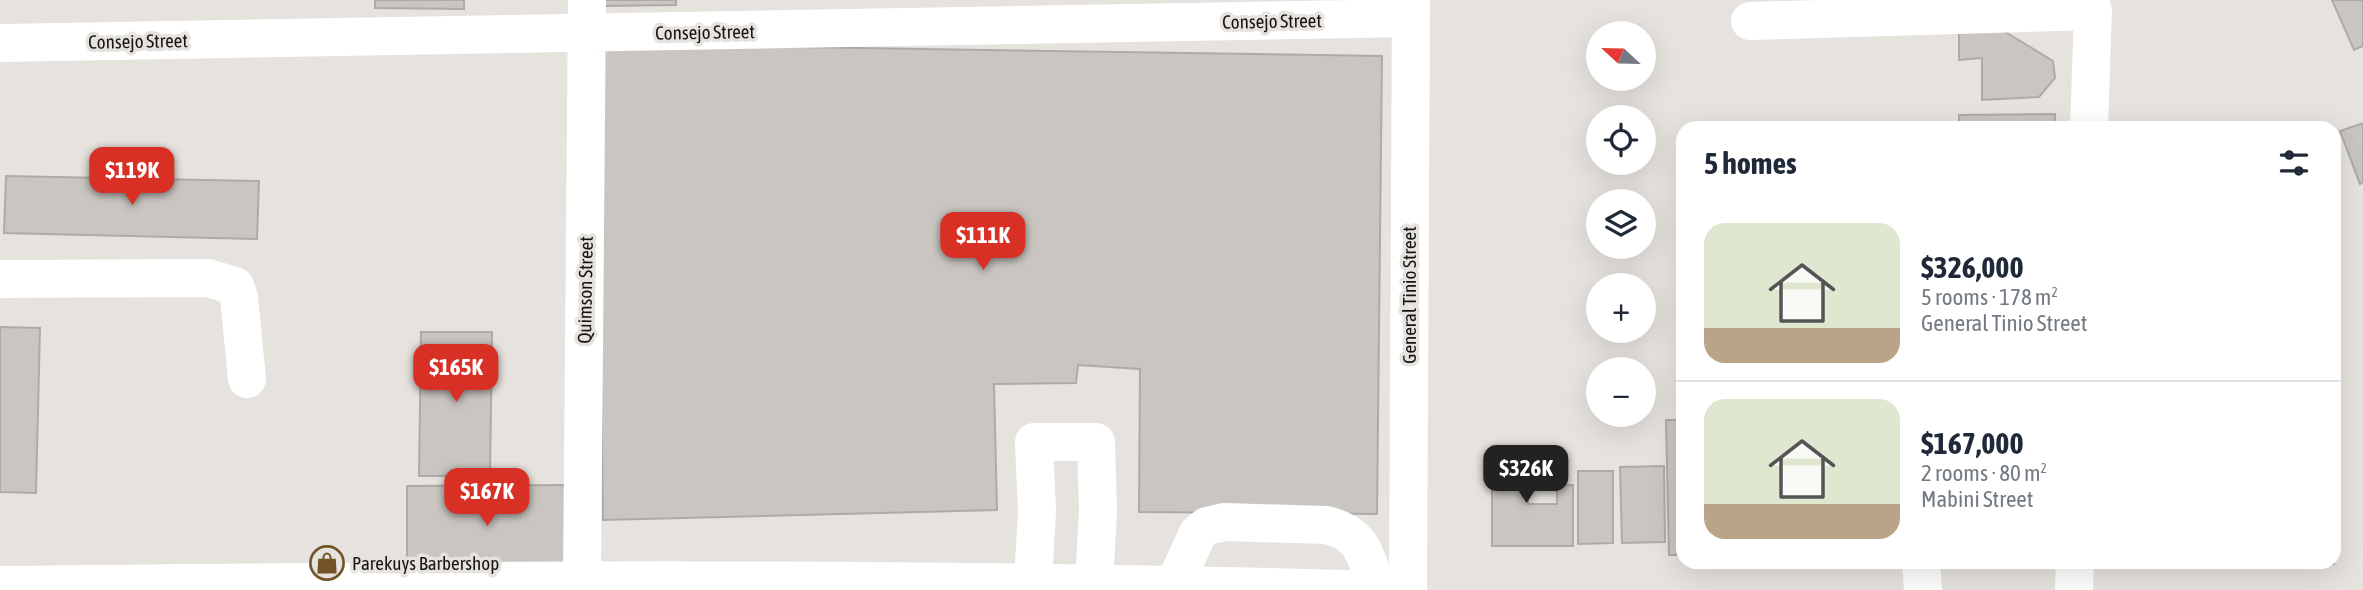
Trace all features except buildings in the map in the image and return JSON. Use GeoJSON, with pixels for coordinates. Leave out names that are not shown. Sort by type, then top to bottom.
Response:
{"type":"FeatureCollection","features":[{"type":"Feature","properties":{"kind":"street"},"geometry":{"type":"LineString","coordinates":[[1750,21],[2092,5],[2089,121]]}},
{"type":"Feature","properties":{"kind":"street","name":"Consejo Street"},"geometry":{"type":"LineString","coordinates":[[0,43],[587,17],[1411,9]]}},
{"type":"Feature","properties":{"kind":"street","name":"General Tinio Street"},"geometry":{"type":"LineString","coordinates":[[1408,590],[1411,9]]}},
{"type":"Feature","properties":{"kind":"street","name":"Quimson Street"},"geometry":{"type":"LineString","coordinates":[[582,579],[587,17]]}},
{"type":"Feature","properties":{"kind":"street"},"geometry":{"type":"LineString","coordinates":[[0,279],[208,278],[235,286],[239,297],[247,379]]}},
{"type":"Feature","properties":{"kind":"street"},"geometry":{"type":"LineString","coordinates":[[1032,583],[1037,511],[1034,442],[1096,442],[1098,512],[1094,583]]}},
{"type":"Feature","properties":{"kind":"street"},"geometry":{"type":"LineString","coordinates":[[0,584],[582,579],[1094,583],[1174,585],[1379,590],[1357,538],[1343,529],[1224,522],[1208,526],[1198,533],[1174,585]]}},
{"type":"Feature","properties":{"kind":"street"},"geometry":{"type":"LineString","coordinates":[[1922,569],[1923,590]]}},
{"type":"Feature","properties":{"kind":"street"},"geometry":{"type":"LineString","coordinates":[[2074,590],[2075,569]]}},
{"type":"Feature","properties":{"kind":"place","name":"Parekuys Barbershop"},"geometry":{"type":"Point","coordinates":[327,563]}}]}
